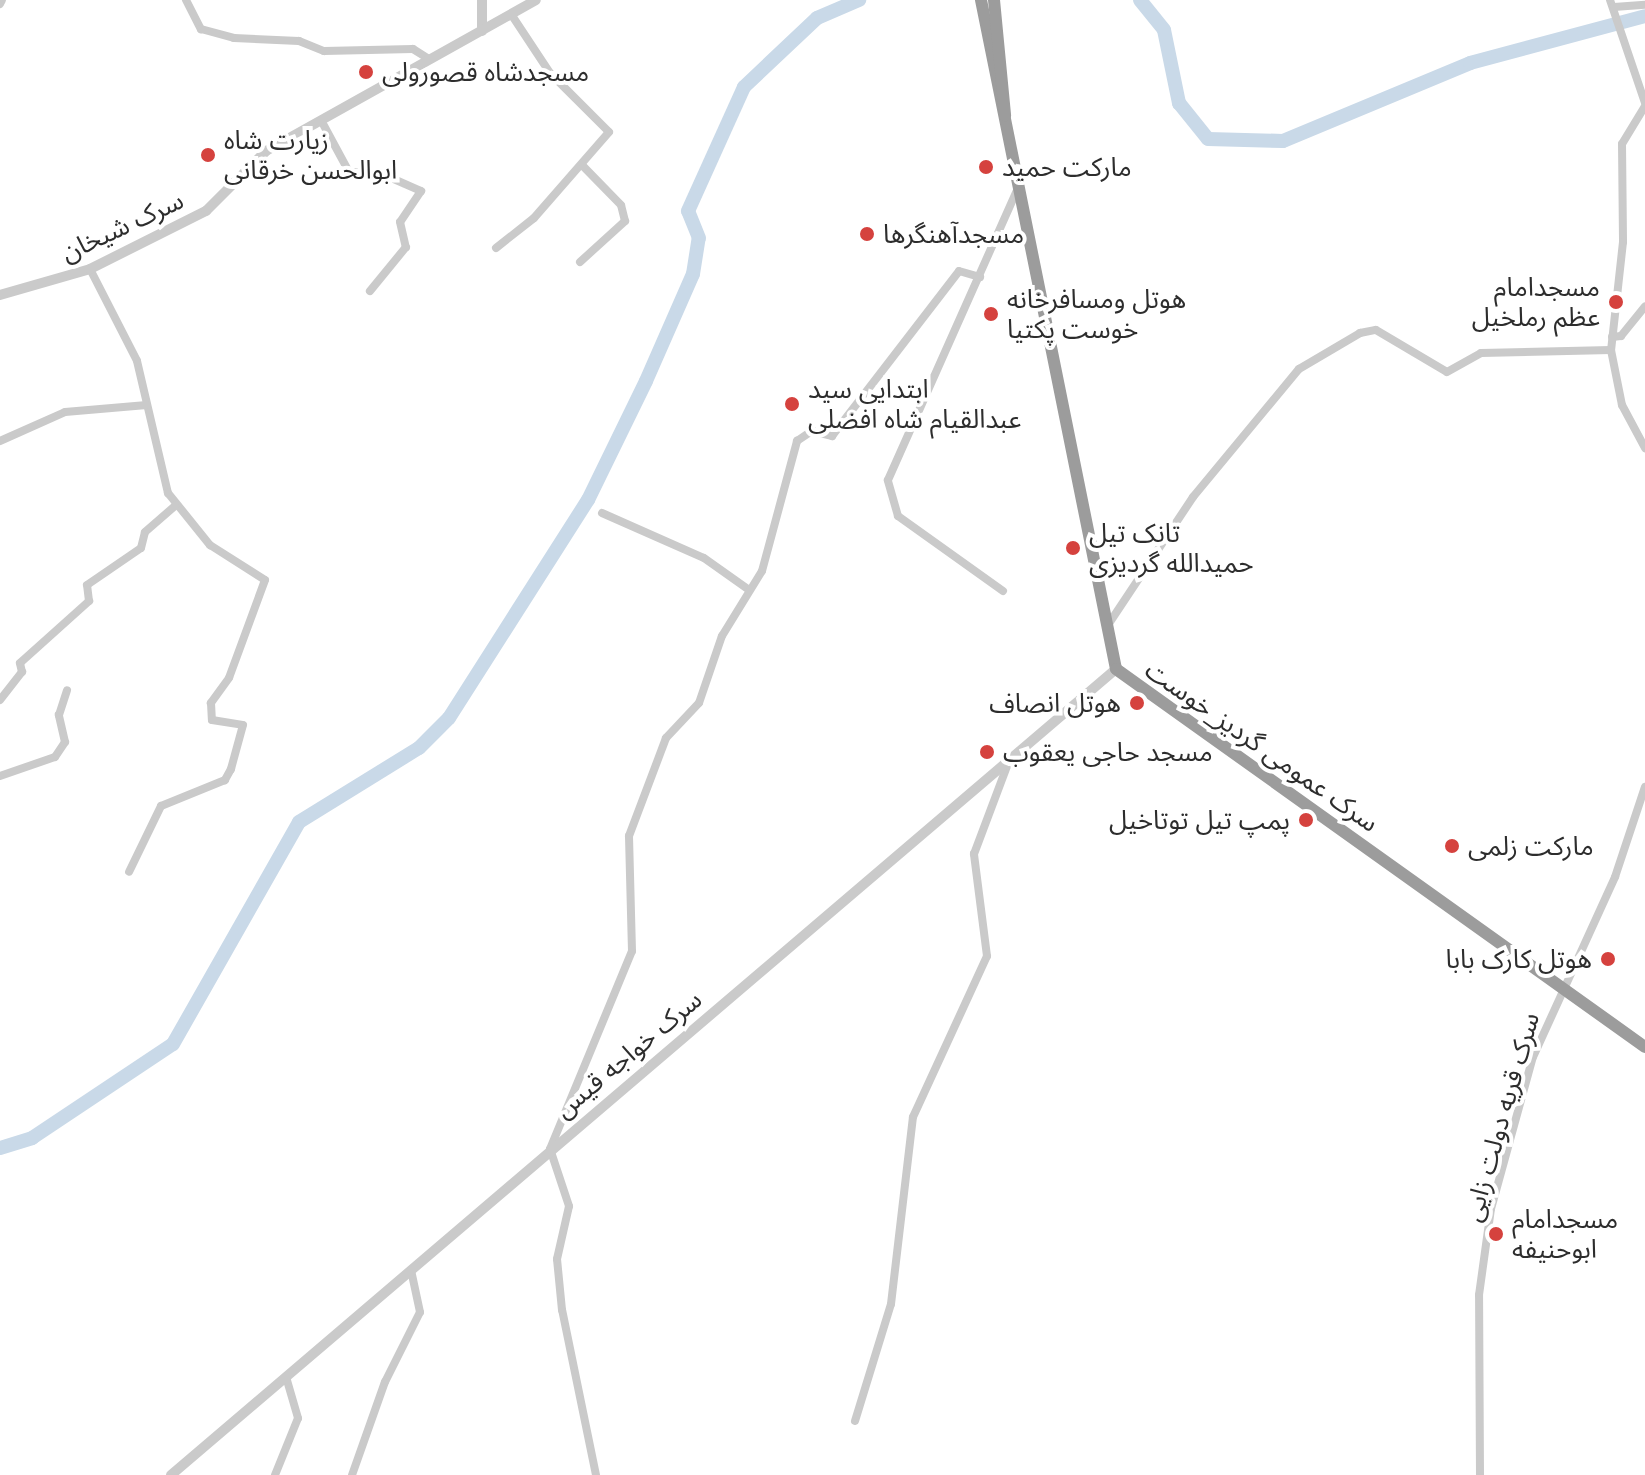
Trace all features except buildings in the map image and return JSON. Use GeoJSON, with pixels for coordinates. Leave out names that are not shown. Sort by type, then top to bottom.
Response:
{"type":"FeatureCollection","features":[{"type":"Feature","properties":{"kind":"highway","name":"سرک عمومی گردیز_خوست"},"geometry":{"type":"LineString","coordinates":[[981,0],[1116,669],[1560,990],[1645,1047]]}},
{"type":"Feature","properties":{"kind":"highway","name":"سرک عمومی گردیز_خوست"},"geometry":{"type":"LineString","coordinates":[[994,0],[1004,118]]}},
{"type":"Feature","properties":{"kind":"street"},"geometry":{"type":"LineString","coordinates":[[186,0],[201,29],[234,38],[299,41],[324,51],[413,49],[429,59]]}},
{"type":"Feature","properties":{"kind":"street"},"geometry":{"type":"LineString","coordinates":[[482,0],[482,31]]}},
{"type":"Feature","properties":{"kind":"street","name":"سرک شیخان"},"geometry":{"type":"LineString","coordinates":[[0,295],[90,269],[206,211],[266,151],[536,0]]}},
{"type":"Feature","properties":{"kind":"street"},"geometry":{"type":"LineString","coordinates":[[1644,445],[1622,405],[1611,350],[1623,242],[1622,144],[1645,105],[1612,4],[1645,5]]}},
{"type":"Feature","properties":{"kind":"street"},"geometry":{"type":"LineString","coordinates":[[496,248],[583,166],[609,132],[550,73],[511,14]]}},
{"type":"Feature","properties":{"kind":"street"},"geometry":{"type":"LineString","coordinates":[[322,122],[349,172],[380,173],[421,191],[400,222],[406,247],[370,291]]}},
{"type":"Feature","properties":{"kind":"street"},"geometry":{"type":"LineString","coordinates":[[580,262],[625,221],[621,205],[583,166]]}},
{"type":"Feature","properties":{"kind":"street"},"geometry":{"type":"LineString","coordinates":[[1003,591],[898,516],[887,491],[890,466],[980,277],[1017,190]]}},
{"type":"Feature","properties":{"kind":"street"},"geometry":{"type":"LineString","coordinates":[[90,269],[137,361],[175,506],[210,545],[265,580],[229,678],[211,703],[212,720],[239,722],[246,735],[225,780],[161,806],[129,872]]}},
{"type":"Feature","properties":{"kind":"street"},"geometry":{"type":"LineString","coordinates":[[596,1475],[562,1310],[557,1259],[569,1206],[550,1149],[632,951],[629,836],[666,738],[699,703],[722,636],[762,571],[797,441],[812,431],[832,436],[959,271],[980,277]]}},
{"type":"Feature","properties":{"kind":"street"},"geometry":{"type":"LineString","coordinates":[[1612,337],[1621,336],[1645,306]]}},
{"type":"Feature","properties":{"kind":"street"},"geometry":{"type":"LineString","coordinates":[[1108,625],[1193,497],[1299,369],[1360,333],[1376,330],[1447,372],[1481,353],[1611,350]]}},
{"type":"Feature","properties":{"kind":"street"},"geometry":{"type":"LineString","coordinates":[[0,441],[65,412],[147,405]]}},
{"type":"Feature","properties":{"kind":"street"},"geometry":{"type":"LineString","coordinates":[[0,700],[22,672],[20,663],[89,601],[87,585],[141,548],[145,532],[175,506]]}},
{"type":"Feature","properties":{"kind":"street"},"geometry":{"type":"LineString","coordinates":[[602,513],[704,558],[749,590]]}},
{"type":"Feature","properties":{"kind":"street","name":"سرک خواجه قیس"},"geometry":{"type":"LineString","coordinates":[[171,1475],[1116,669]]}},
{"type":"Feature","properties":{"kind":"street"},"geometry":{"type":"LineString","coordinates":[[0,776],[55,757],[65,742],[59,715],[67,690]]}},
{"type":"Feature","properties":{"kind":"street"},"geometry":{"type":"LineString","coordinates":[[855,1421],[891,1304],[913,1117],[987,956],[974,854],[1010,759]]}},
{"type":"Feature","properties":{"kind":"street","name":"سرک قریه دولت زایی"},"geometry":{"type":"LineString","coordinates":[[1480,1475],[1479,1295],[1491,1209],[1560,990],[1615,877],[1645,787]]}},
{"type":"Feature","properties":{"kind":"street"},"geometry":{"type":"LineString","coordinates":[[352,1475],[385,1382],[420,1312],[411,1270]]}},
{"type":"Feature","properties":{"kind":"street"},"geometry":{"type":"LineString","coordinates":[[275,1475],[298,1418],[286,1377]]}},
{"type":"Feature","properties":{"kind":"waterway"},"geometry":{"type":"LineString","coordinates":[[0,1148],[32,1138],[173,1044],[299,822],[419,748],[449,718],[588,500],[646,381],[693,274],[699,238],[688,211],[744,87],[817,18],[859,0]]}},
{"type":"Feature","properties":{"kind":"waterway"},"geometry":{"type":"LineString","coordinates":[[1140,0],[1164,30],[1179,103],[1208,139],[1283,141],[1470,63],[1645,16]]}},
{"type":"Feature","properties":{"kind":"place","name":"مسجدشاه قصورولی"},"geometry":{"type":"Point","coordinates":[366,72]}},
{"type":"Feature","properties":{"kind":"place","name":"زیارت شاه ابوالحسن خرقانی"},"geometry":{"type":"Point","coordinates":[208,155]}},
{"type":"Feature","properties":{"kind":"place","name":"مارکت حمید"},"geometry":{"type":"Point","coordinates":[986,167]}},
{"type":"Feature","properties":{"kind":"place","name":"مسجدآهنگرها"},"geometry":{"type":"Point","coordinates":[867,234]}},
{"type":"Feature","properties":{"kind":"place","name":"مسجدامام عظم رملخیل"},"geometry":{"type":"Point","coordinates":[1616,302]}},
{"type":"Feature","properties":{"kind":"place","name":"هوتل ومسافرخانه خوست پکتیا"},"geometry":{"type":"Point","coordinates":[991,314]}},
{"type":"Feature","properties":{"kind":"place","name":"ابتدایی سید عبدالقیام شاه افضلی"},"geometry":{"type":"Point","coordinates":[792,404]}},
{"type":"Feature","properties":{"kind":"place","name":"تانک تیل حمیدالله گردیزی"},"geometry":{"type":"Point","coordinates":[1073,548]}},
{"type":"Feature","properties":{"kind":"place","name":"هوتل انصاف"},"geometry":{"type":"Point","coordinates":[1137,703]}},
{"type":"Feature","properties":{"kind":"place","name":"مسجد حاجی یعقوب"},"geometry":{"type":"Point","coordinates":[987,752]}},
{"type":"Feature","properties":{"kind":"place","name":"پمپ تیل توتاخیل"},"geometry":{"type":"Point","coordinates":[1306,820]}},
{"type":"Feature","properties":{"kind":"place","name":"مارکت زلمی"},"geometry":{"type":"Point","coordinates":[1452,846]}},
{"type":"Feature","properties":{"kind":"place","name":"هوتل کارک بابا"},"geometry":{"type":"Point","coordinates":[1608,959]}},
{"type":"Feature","properties":{"kind":"place","name":"مسجدامام ابوحنیفه"},"geometry":{"type":"Point","coordinates":[1496,1234]}}]}
